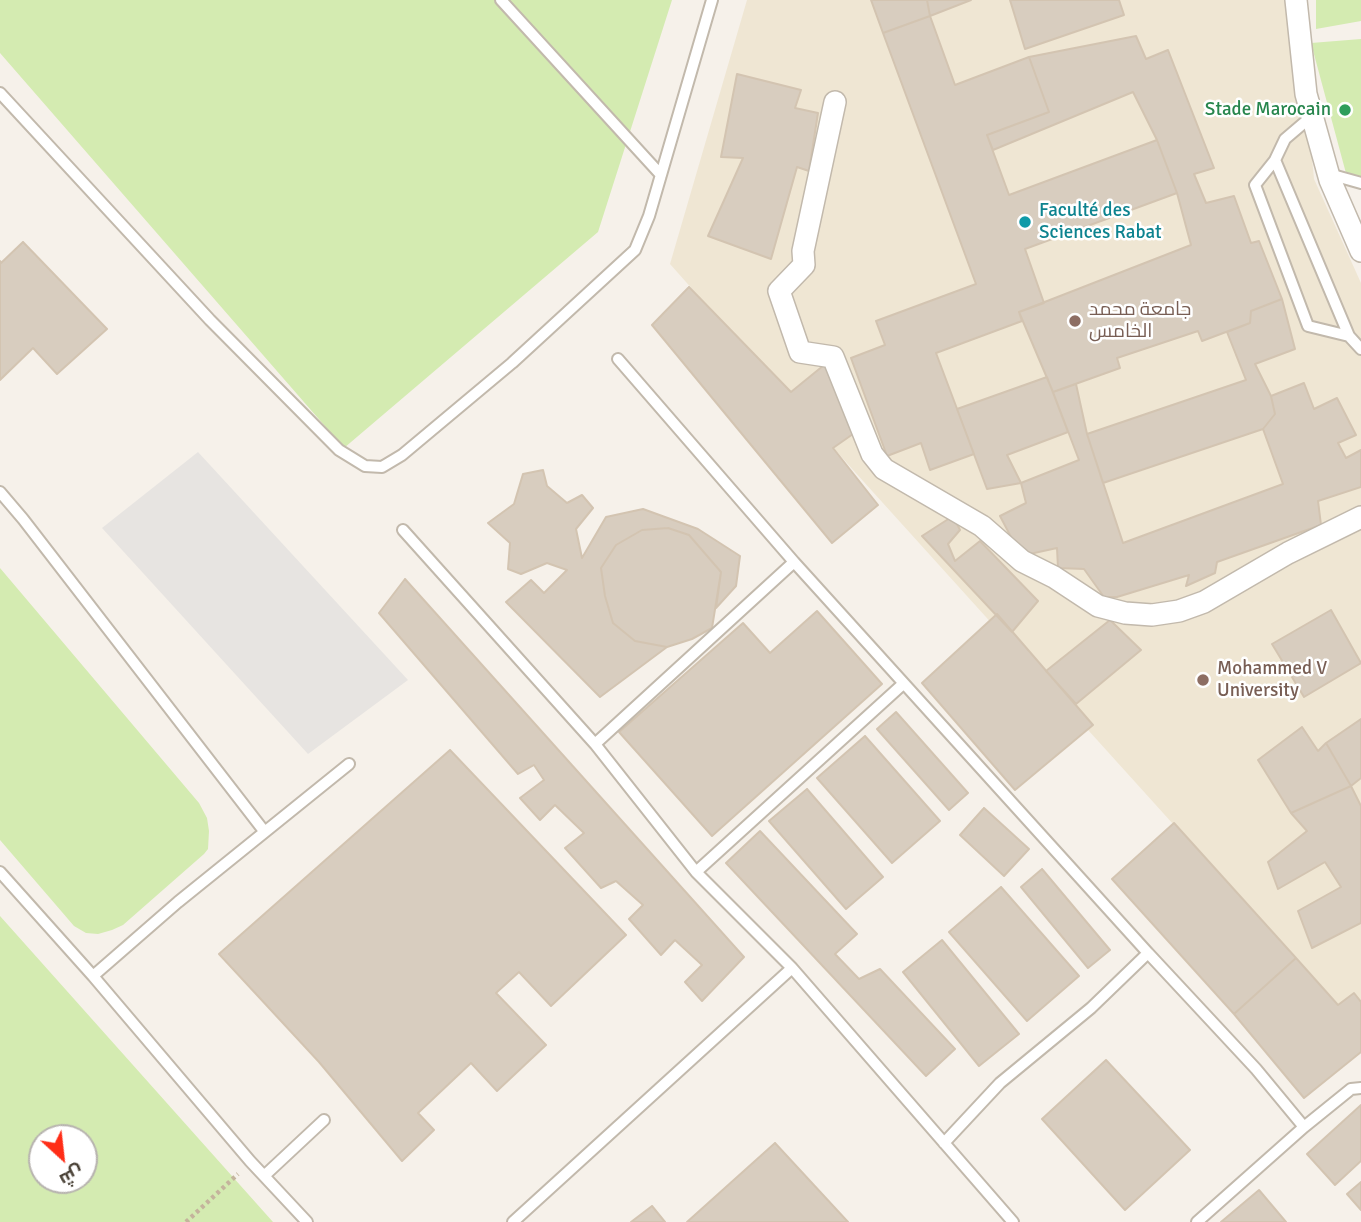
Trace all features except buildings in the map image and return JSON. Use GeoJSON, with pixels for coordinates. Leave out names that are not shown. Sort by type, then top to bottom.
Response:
{"type":"FeatureCollection","features":[{"type":"Feature","properties":{"kind":"street"},"geometry":{"type":"LineString","coordinates":[[1296,0],[1306,94],[1329,174],[1361,251]]}},
{"type":"Feature","properties":{"kind":"street"},"geometry":{"type":"LineString","coordinates":[[835,102],[803,250],[804,265],[779,291],[800,352],[833,357],[872,454],[884,469],[982,526],[1022,561],[1054,577],[1098,606],[1125,613],[1152,615],[1179,611],[1204,602],[1288,553],[1361,517]]}},
{"type":"Feature","properties":{"kind":"lane"},"geometry":{"type":"LineString","coordinates":[[501,0],[661,175]]}},
{"type":"Feature","properties":{"kind":"lane"},"geometry":{"type":"LineString","coordinates":[[0,93],[210,320],[339,450],[365,466],[373,467],[391,463],[512,363],[635,250],[642,239],[712,0]]}},
{"type":"Feature","properties":{"kind":"lane"},"geometry":{"type":"LineString","coordinates":[[1312,116],[1285,139],[1275,160],[1255,185],[1308,326],[1349,336]]}},
{"type":"Feature","properties":{"kind":"lane"},"geometry":{"type":"LineString","coordinates":[[1275,160],[1349,336],[1361,349]]}},
{"type":"Feature","properties":{"kind":"lane"},"geometry":{"type":"LineString","coordinates":[[1329,174],[1361,183]]}},
{"type":"Feature","properties":{"kind":"lane"},"geometry":{"type":"LineString","coordinates":[[618,359],[794,562],[1256,1069],[1304,1127]]}},
{"type":"Feature","properties":{"kind":"lane"},"geometry":{"type":"LineString","coordinates":[[0,492],[264,831]]}},
{"type":"Feature","properties":{"kind":"lane"},"geometry":{"type":"LineString","coordinates":[[403,530],[595,744],[696,872],[792,968],[1013,1222]]}},
{"type":"Feature","properties":{"kind":"lane"},"geometry":{"type":"LineString","coordinates":[[595,744],[794,562]]}},
{"type":"Feature","properties":{"kind":"lane"},"geometry":{"type":"LineString","coordinates":[[696,872],[903,684]]}},
{"type":"Feature","properties":{"kind":"lane"},"geometry":{"type":"LineString","coordinates":[[93,976],[178,902],[349,764]]}},
{"type":"Feature","properties":{"kind":"lane"},"geometry":{"type":"LineString","coordinates":[[0,872],[306,1222]]}},
{"type":"Feature","properties":{"kind":"lane"},"geometry":{"type":"LineString","coordinates":[[944,1143],[1000,1083],[1090,1008],[1148,953]]}},
{"type":"Feature","properties":{"kind":"lane"},"geometry":{"type":"LineString","coordinates":[[513,1222],[792,968]]}},
{"type":"Feature","properties":{"kind":"lane"},"geometry":{"type":"LineString","coordinates":[[1197,1222],[1304,1127],[1351,1089],[1361,1088]]}},
{"type":"Feature","properties":{"kind":"lane"},"geometry":{"type":"LineString","coordinates":[[264,1176],[324,1120]]}},
{"type":"Feature","properties":{"kind":"path"},"geometry":{"type":"LineString","coordinates":[[186,1222],[250,1161]]}},
{"type":"Feature","properties":{"kind":"shaded area","name":"Mohammed V University"},"geometry":{"type":"Polygon","coordinates":[[[747,0],[1297,0],[1314,179],[1361,283],[1361,1032],[670,264],[747,0]]]}},
{"type":"Feature","properties":{"kind":"shaded area"},"geometry":{"type":"Polygon","coordinates":[[[198,452],[408,680],[308,754],[102,528],[198,452]]]}},
{"type":"Feature","properties":{"kind":"green space"},"geometry":{"type":"Polygon","coordinates":[[[0,0],[672,0],[598,232],[344,448],[0,53],[0,0]]]}},
{"type":"Feature","properties":{"kind":"green space"},"geometry":{"type":"Polygon","coordinates":[[[1316,0],[1361,0],[1361,21],[1316,29],[1316,0]]]}},
{"type":"Feature","properties":{"kind":"green space","name":"Stade Marocain"},"geometry":{"type":"Polygon","coordinates":[[[1361,39],[1361,190],[1347,177],[1311,43],[1361,39]]]}},
{"type":"Feature","properties":{"kind":"green space"},"geometry":{"type":"Polygon","coordinates":[[[0,568],[199,803],[207,818],[208,849],[204,854],[123,925],[112,930],[98,934],[86,933],[74,926],[0,840],[0,568]]]}},
{"type":"Feature","properties":{"kind":"green space"},"geometry":{"type":"Polygon","coordinates":[[[0,916],[273,1222],[0,1222],[0,916]]]}},
{"type":"Feature","properties":{"kind":"place","name":"Stade Marocain"},"geometry":{"type":"Point","coordinates":[1345,110]}},
{"type":"Feature","properties":{"kind":"place","name":"Faculté des Sciences Rabat"},"geometry":{"type":"Point","coordinates":[1025,222]}},
{"type":"Feature","properties":{"kind":"place","name":"جامعة محمد الخامس"},"geometry":{"type":"Point","coordinates":[1075,321]}},
{"type":"Feature","properties":{"kind":"place","name":"Mohammed V University"},"geometry":{"type":"Point","coordinates":[1203,680]}}]}
